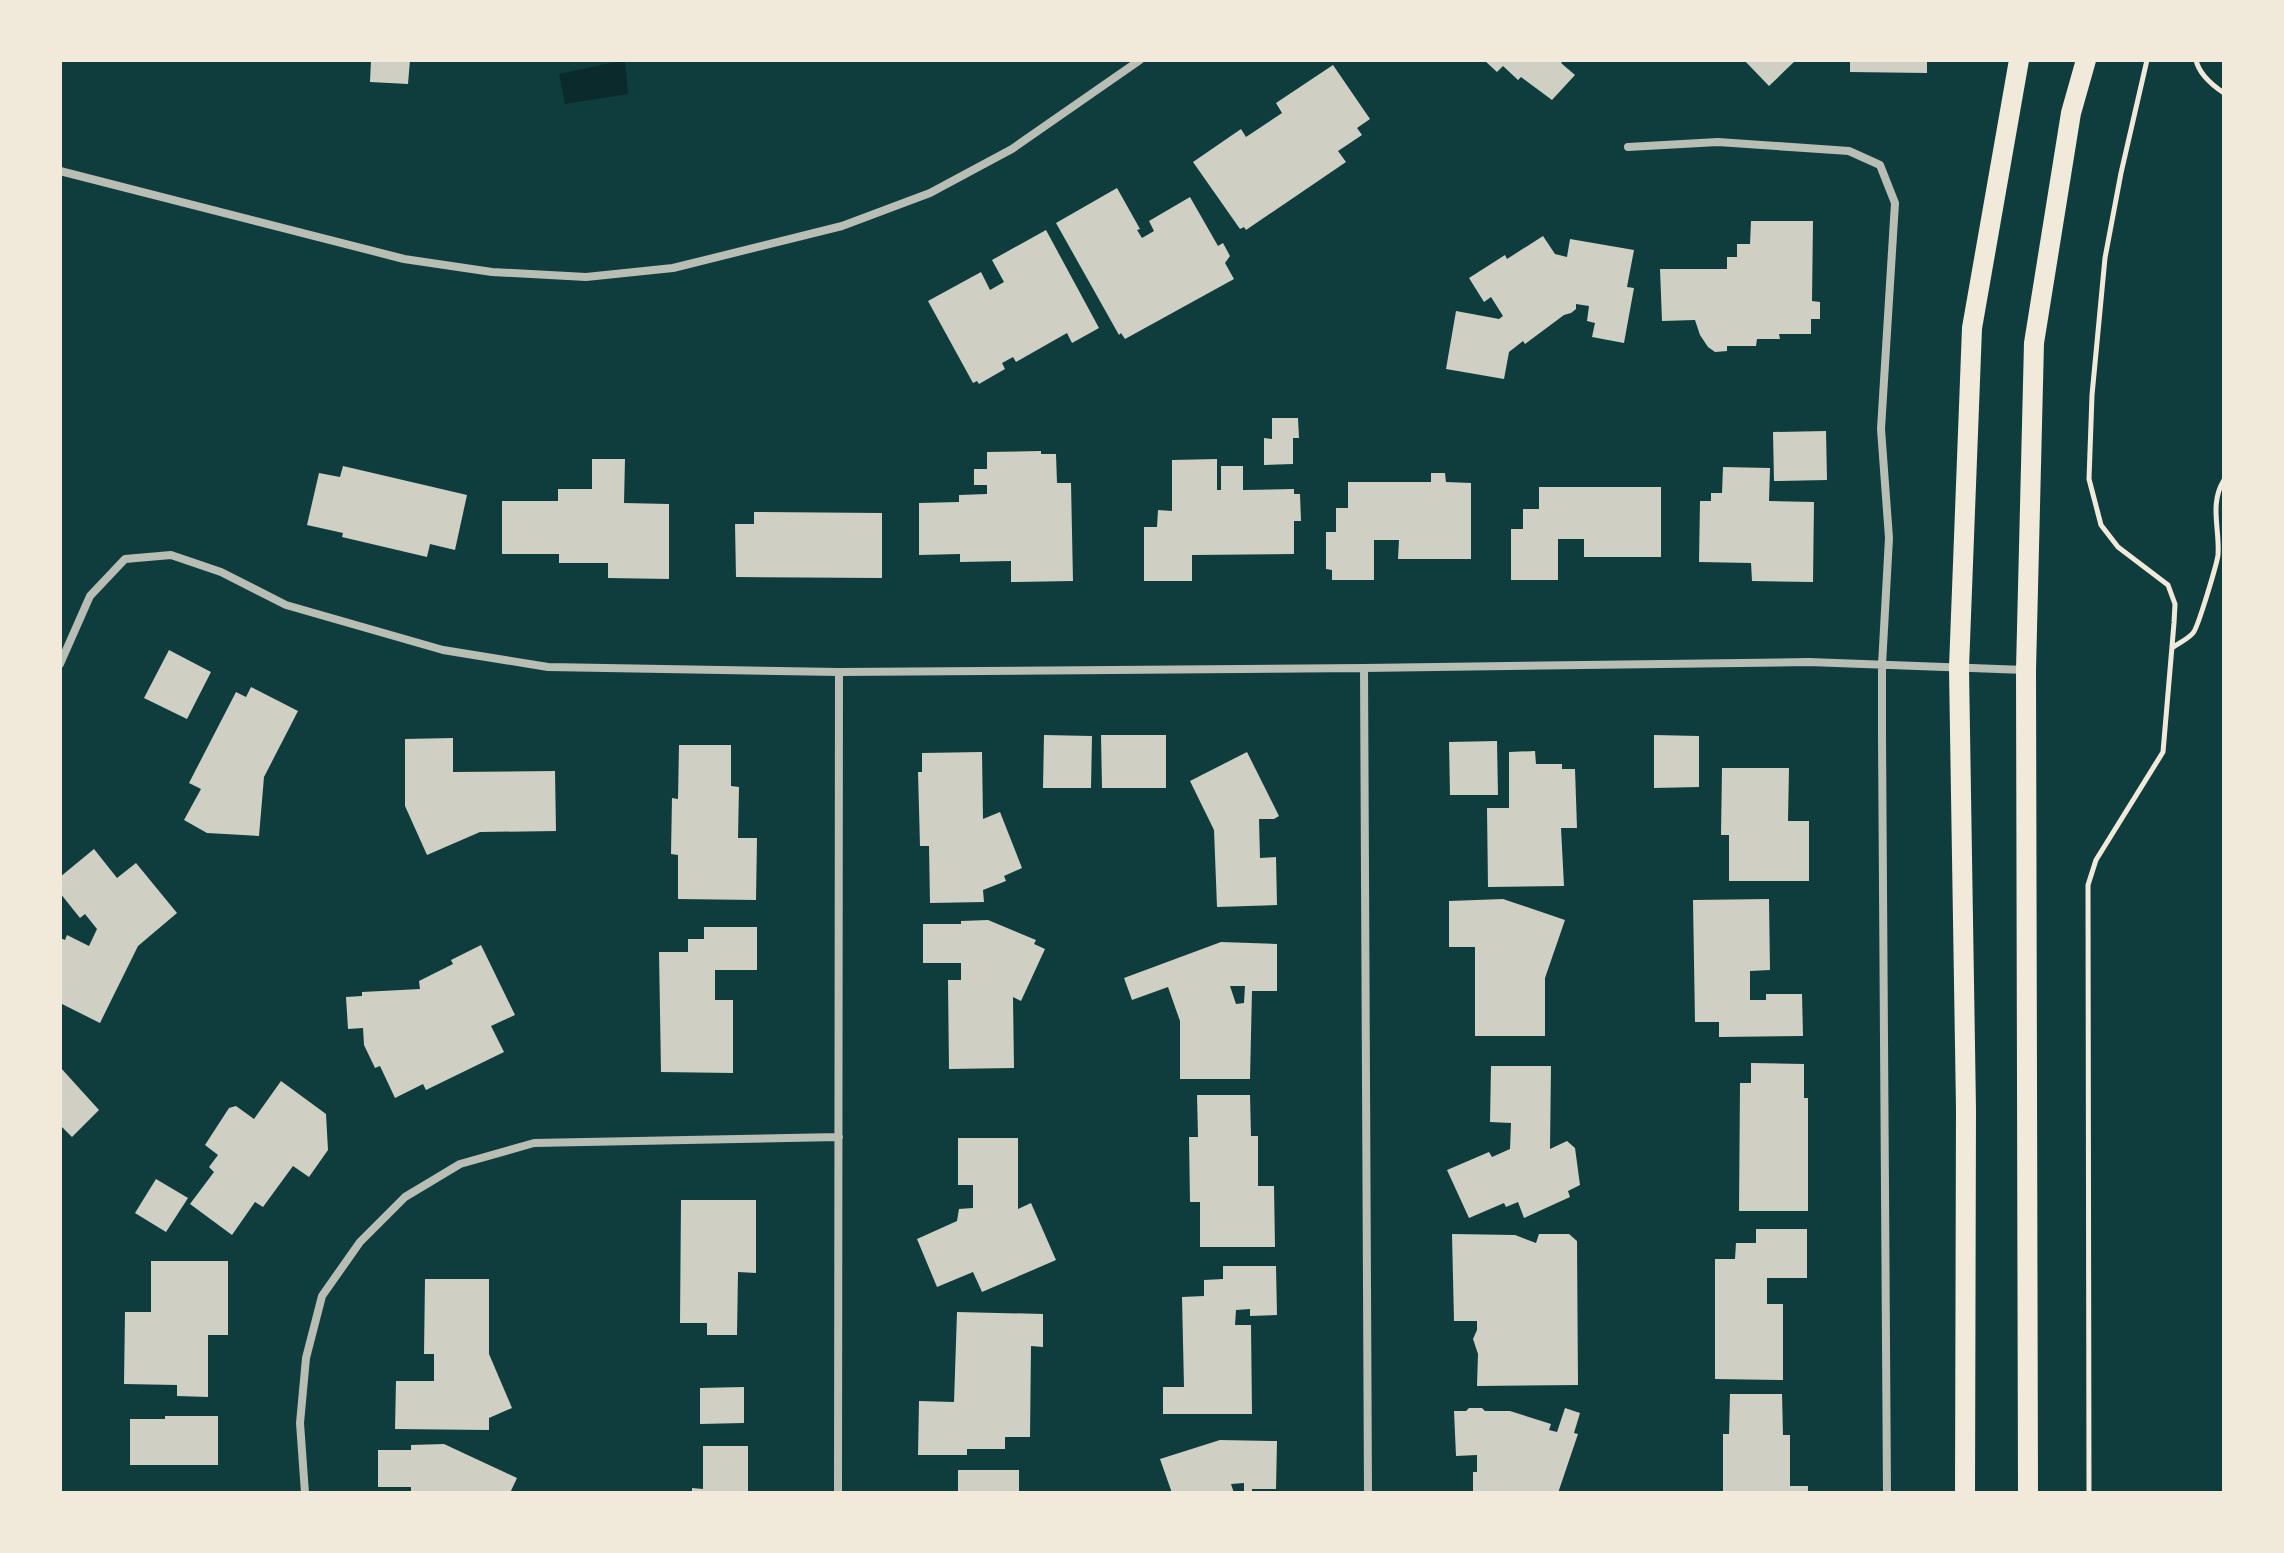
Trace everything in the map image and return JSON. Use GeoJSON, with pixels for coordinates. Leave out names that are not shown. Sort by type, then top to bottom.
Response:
{"type":"FeatureCollection","features":[{"type":"Feature","properties":{"kind":"main road"},"geometry":{"type":"LineString","coordinates":[[1965,1493],[1966,1109],[1959,668],[1972,328],[2019,60]]}},
{"type":"Feature","properties":{"kind":"main road"},"geometry":{"type":"LineString","coordinates":[[2028,1493],[2026,670],[2034,343],[2071,113],[2086,60]]}},
{"type":"Feature","properties":{"kind":"street"},"geometry":{"type":"LineString","coordinates":[[60,171],[404,259],[492,272],[586,277],[673,268],[842,226],[930,193],[1012,149],[1140,60]]}},
{"type":"Feature","properties":{"kind":"street"},"geometry":{"type":"LineString","coordinates":[[1628,147],[1718,142],[1849,151],[1880,165],[1895,203],[1881,429],[1889,538],[1882,665],[1887,1493]]}},
{"type":"Feature","properties":{"kind":"street"},"geometry":{"type":"LineString","coordinates":[[60,664],[90,596],[125,559],[171,555],[221,572],[286,605],[458,653],[548,667],[839,672],[1809,662],[2026,670]]}},
{"type":"Feature","properties":{"kind":"street"},"geometry":{"type":"LineString","coordinates":[[1364,668],[1368,1493]]}},
{"type":"Feature","properties":{"kind":"street"},"geometry":{"type":"LineString","coordinates":[[838,1493],[839,672]]}},
{"type":"Feature","properties":{"kind":"street"},"geometry":{"type":"LineString","coordinates":[[305,1493],[300,1423],[306,1358],[322,1296],[360,1242],[405,1197],[460,1164],[534,1143],[839,1137]]}},
{"type":"Feature","properties":{"kind":"path"},"geometry":{"type":"LineString","coordinates":[[2089,1493],[2088,885],[2096,860],[2163,752],[2175,604],[2168,585],[2118,547],[2101,525],[2089,479],[2092,395],[2105,258],[2147,60]]}},
{"type":"Feature","properties":{"kind":"path"},"geometry":{"type":"LineString","coordinates":[[2196,60],[2214,86],[2224,93]]}},
{"type":"Feature","properties":{"kind":"path"},"geometry":{"type":"LineString","coordinates":[[2172,648],[2194,633],[2202,614],[2218,556],[2214,509],[2224,480]]}},
{"type":"Feature","properties":{"kind":"water"},"geometry":{"type":"Polygon","coordinates":[[[625,60],[628,94],[565,104],[559,74],[625,60]]]}},
{"type":"Feature","properties":{"kind":"building"},"geometry":{"type":"Polygon","coordinates":[[[371,60],[410,60],[408,84],[370,82],[371,60]]]}},
{"type":"Feature","properties":{"kind":"building"},"geometry":{"type":"Polygon","coordinates":[[[1484,60],[1564,60],[1561,63],[1575,75],[1552,100],[1521,77],[1518,80],[1503,66],[1497,72],[1484,60]]]}},
{"type":"Feature","properties":{"kind":"building"},"geometry":{"type":"Polygon","coordinates":[[[1744,60],[1796,60],[1769,86],[1744,60]]]}},
{"type":"Feature","properties":{"kind":"building"},"geometry":{"type":"Polygon","coordinates":[[[1850,60],[1927,60],[1927,73],[1850,72],[1850,60]]]}},
{"type":"Feature","properties":{"kind":"building"},"geometry":{"type":"Polygon","coordinates":[[[1333,65],[1370,119],[1357,128],[1362,135],[1338,151],[1346,162],[1246,230],[1244,227],[1240,229],[1193,162],[1241,129],[1246,137],[1282,113],[1276,103],[1333,65]]]}},
{"type":"Feature","properties":{"kind":"building"},"geometry":{"type":"Polygon","coordinates":[[[1117,188],[1142,238],[1154,231],[1149,221],[1190,197],[1218,246],[1223,243],[1230,256],[1225,263],[1234,279],[1125,339],[1121,333],[1119,335],[1056,223],[1117,188]]]}},
{"type":"Feature","properties":{"kind":"building"},"geometry":{"type":"Polygon","coordinates":[[[1751,221],[1813,221],[1812,301],[1820,302],[1820,319],[1811,319],[1811,334],[1779,334],[1780,339],[1757,339],[1756,346],[1727,346],[1727,351],[1715,352],[1700,335],[1695,320],[1662,321],[1660,269],[1727,269],[1727,257],[1737,257],[1737,244],[1750,244],[1751,221]]]}},
{"type":"Feature","properties":{"kind":"building"},"geometry":{"type":"Polygon","coordinates":[[[1046,230],[1099,328],[1072,343],[1067,333],[1016,362],[1013,357],[1002,363],[1005,369],[979,384],[977,381],[973,383],[928,301],[981,272],[990,290],[1004,282],[992,260],[1046,230]]]}},
{"type":"Feature","properties":{"kind":"building"},"geometry":{"type":"Polygon","coordinates":[[[1543,236],[1555,254],[1567,257],[1570,239],[1634,250],[1627,287],[1634,288],[1624,343],[1592,337],[1595,323],[1587,321],[1589,306],[1576,304],[1576,309],[1571,313],[1509,352],[1504,379],[1446,369],[1456,311],[1499,319],[1503,316],[1491,297],[1484,302],[1469,278],[1543,236]]]}},
{"type":"Feature","properties":{"kind":"building"},"geometry":{"type":"Polygon","coordinates":[[[1272,418],[1298,418],[1299,438],[1293,438],[1293,464],[1264,465],[1264,438],[1272,439],[1272,418]]]}},
{"type":"Feature","properties":{"kind":"building"},"geometry":{"type":"Polygon","coordinates":[[[1826,431],[1827,480],[1774,481],[1773,432],[1826,431]]]}},
{"type":"Feature","properties":{"kind":"building"},"geometry":{"type":"Polygon","coordinates":[[[1041,451],[1041,454],[1056,454],[1057,483],[1071,483],[1073,581],[1011,582],[1011,561],[960,562],[960,554],[919,555],[919,503],[959,502],[959,495],[987,494],[987,485],[974,485],[974,469],[987,469],[987,452],[1041,451]]]}},
{"type":"Feature","properties":{"kind":"building"},"geometry":{"type":"Polygon","coordinates":[[[592,459],[625,459],[624,503],[669,504],[669,579],[608,578],[608,563],[559,563],[559,554],[502,554],[502,501],[558,501],[558,489],[592,489],[592,459]]]}},
{"type":"Feature","properties":{"kind":"building"},"geometry":{"type":"Polygon","coordinates":[[[1217,459],[1217,490],[1221,490],[1221,466],[1243,466],[1243,490],[1294,489],[1294,494],[1300,494],[1301,521],[1294,521],[1294,554],[1192,555],[1192,581],[1144,581],[1144,527],[1157,527],[1158,510],[1172,511],[1172,460],[1217,459]]]}},
{"type":"Feature","properties":{"kind":"building"},"geometry":{"type":"Polygon","coordinates":[[[343,466],[467,495],[455,550],[430,544],[427,557],[342,537],[343,533],[307,525],[319,473],[340,477],[343,466]]]}},
{"type":"Feature","properties":{"kind":"building"},"geometry":{"type":"Polygon","coordinates":[[[1723,467],[1770,468],[1769,501],[1814,502],[1813,582],[1752,581],[1751,563],[1699,562],[1700,501],[1711,501],[1711,493],[1722,493],[1723,467]]]}},
{"type":"Feature","properties":{"kind":"building"},"geometry":{"type":"Polygon","coordinates":[[[1431,473],[1445,473],[1446,482],[1471,483],[1471,559],[1398,559],[1399,540],[1374,540],[1374,580],[1332,580],[1332,570],[1326,569],[1326,532],[1336,532],[1336,508],[1348,508],[1348,482],[1431,482],[1431,473]]]}},
{"type":"Feature","properties":{"kind":"building"},"geometry":{"type":"Polygon","coordinates":[[[1539,487],[1661,487],[1661,557],[1584,557],[1584,539],[1558,539],[1558,580],[1511,580],[1511,529],[1523,529],[1523,509],[1539,509],[1539,487]]]}},
{"type":"Feature","properties":{"kind":"building"},"geometry":{"type":"Polygon","coordinates":[[[754,512],[882,513],[882,578],[736,577],[735,524],[754,524],[754,512]]]}},
{"type":"Feature","properties":{"kind":"building"},"geometry":{"type":"Polygon","coordinates":[[[169,650],[211,672],[187,719],[144,698],[169,650]]]}},
{"type":"Feature","properties":{"kind":"building"},"geometry":{"type":"Polygon","coordinates":[[[251,687],[298,711],[264,777],[259,836],[207,833],[184,820],[201,789],[189,783],[236,692],[246,697],[251,687]]]}},
{"type":"Feature","properties":{"kind":"building"},"geometry":{"type":"Polygon","coordinates":[[[1044,735],[1092,736],[1091,788],[1043,788],[1044,735]]]}},
{"type":"Feature","properties":{"kind":"building"},"geometry":{"type":"Polygon","coordinates":[[[1101,735],[1166,735],[1166,788],[1102,788],[1101,735]]]}},
{"type":"Feature","properties":{"kind":"building"},"geometry":{"type":"Polygon","coordinates":[[[1654,735],[1699,736],[1699,787],[1654,788],[1654,735]]]}},
{"type":"Feature","properties":{"kind":"building"},"geometry":{"type":"Polygon","coordinates":[[[453,738],[453,772],[555,771],[556,831],[480,832],[427,855],[405,806],[405,739],[453,738]]]}},
{"type":"Feature","properties":{"kind":"building"},"geometry":{"type":"Polygon","coordinates":[[[1497,741],[1498,795],[1450,795],[1449,742],[1497,741]]]}},
{"type":"Feature","properties":{"kind":"building"},"geometry":{"type":"Polygon","coordinates":[[[679,745],[731,745],[731,786],[739,787],[738,838],[757,838],[756,900],[678,899],[678,855],[671,854],[672,798],[678,799],[679,745]]]}},
{"type":"Feature","properties":{"kind":"building"},"geometry":{"type":"Polygon","coordinates":[[[1535,751],[1536,764],[1562,764],[1562,769],[1575,769],[1577,828],[1561,828],[1564,886],[1488,887],[1487,808],[1509,808],[1509,752],[1535,751]]]}},
{"type":"Feature","properties":{"kind":"building"},"geometry":{"type":"Polygon","coordinates":[[[982,752],[983,819],[1000,812],[1022,868],[1004,876],[1006,881],[983,890],[984,902],[930,903],[929,846],[920,846],[918,772],[922,772],[922,753],[982,752]]]}},
{"type":"Feature","properties":{"kind":"building"},"geometry":{"type":"Polygon","coordinates":[[[1247,752],[1279,816],[1259,819],[1260,858],[1276,857],[1277,905],[1217,907],[1214,830],[1190,781],[1247,752]]]}},
{"type":"Feature","properties":{"kind":"building"},"geometry":{"type":"Polygon","coordinates":[[[1722,768],[1789,768],[1788,821],[1809,821],[1809,881],[1729,881],[1729,835],[1721,835],[1722,768]]]}},
{"type":"Feature","properties":{"kind":"building"},"geometry":{"type":"Polygon","coordinates":[[[94,849],[117,878],[136,863],[177,913],[138,946],[100,1023],[60,1003],[60,938],[65,940],[67,935],[89,946],[97,929],[85,914],[80,918],[60,893],[60,877],[94,849]]]}},
{"type":"Feature","properties":{"kind":"building"},"geometry":{"type":"Polygon","coordinates":[[[1503,899],[1565,920],[1545,978],[1545,1036],[1475,1036],[1475,947],[1449,947],[1449,901],[1503,899]]]}},
{"type":"Feature","properties":{"kind":"building"},"geometry":{"type":"Polygon","coordinates":[[[1769,899],[1770,970],[1750,971],[1750,1000],[1766,1000],[1766,994],[1802,994],[1803,1036],[1719,1037],[1719,1022],[1695,1022],[1693,900],[1769,899]]]}},
{"type":"Feature","properties":{"kind":"building"},"geometry":{"type":"Polygon","coordinates":[[[988,920],[1036,940],[1034,944],[1045,949],[1021,1001],[1013,997],[1014,1068],[949,1069],[948,980],[961,980],[961,963],[923,963],[923,924],[988,920]]]}},
{"type":"Feature","properties":{"kind":"building"},"geometry":{"type":"Polygon","coordinates":[[[704,927],[757,927],[757,970],[715,970],[715,1000],[733,1000],[733,1073],[661,1072],[659,952],[688,952],[688,939],[704,939],[704,927]]]}},
{"type":"Feature","properties":{"kind":"building"},"geometry":{"type":"Polygon","coordinates":[[[1221,942],[1277,944],[1277,991],[1252,991],[1250,1079],[1180,1079],[1180,1021],[1168,987],[1132,1000],[1124,978],[1221,942]],[[1230,986],[1236,1004],[1244,1003],[1245,986],[1230,986]]]}},
{"type":"Feature","properties":{"kind":"building"},"geometry":{"type":"Polygon","coordinates":[[[481,945],[515,1015],[491,1026],[504,1052],[426,1090],[423,1084],[395,1098],[380,1066],[375,1068],[364,1045],[363,1028],[348,1029],[346,997],[362,996],[362,992],[420,989],[419,981],[481,945]]]}},
{"type":"Feature","properties":{"kind":"building"},"geometry":{"type":"Polygon","coordinates":[[[1751,1063],[1804,1064],[1804,1098],[1808,1098],[1808,1211],[1739,1211],[1740,1083],[1751,1083],[1751,1063]]]}},
{"type":"Feature","properties":{"kind":"building"},"geometry":{"type":"Polygon","coordinates":[[[1491,1066],[1551,1066],[1550,1149],[1567,1141],[1575,1148],[1580,1185],[1568,1191],[1570,1197],[1524,1218],[1518,1202],[1506,1207],[1504,1203],[1469,1218],[1447,1170],[1489,1152],[1492,1157],[1510,1149],[1511,1123],[1490,1122],[1491,1066]]]}},
{"type":"Feature","properties":{"kind":"building"},"geometry":{"type":"Polygon","coordinates":[[[60,1067],[99,1110],[72,1137],[60,1125],[60,1067]]]}},
{"type":"Feature","properties":{"kind":"building"},"geometry":{"type":"Polygon","coordinates":[[[281,1081],[326,1114],[328,1150],[309,1177],[293,1166],[263,1207],[255,1202],[232,1235],[190,1204],[214,1172],[209,1167],[218,1155],[205,1145],[229,1108],[236,1106],[254,1119],[281,1081]]]}},
{"type":"Feature","properties":{"kind":"building"},"geometry":{"type":"Polygon","coordinates":[[[1197,1095],[1250,1095],[1251,1136],[1258,1136],[1258,1186],[1274,1186],[1275,1247],[1200,1247],[1200,1202],[1190,1202],[1189,1137],[1198,1137],[1197,1095]]]}},
{"type":"Feature","properties":{"kind":"building"},"geometry":{"type":"Polygon","coordinates":[[[958,1138],[1018,1138],[1018,1209],[1031,1203],[1056,1260],[982,1292],[973,1272],[937,1287],[917,1239],[957,1221],[959,1209],[973,1208],[973,1185],[958,1185],[958,1138]]]}},
{"type":"Feature","properties":{"kind":"building"},"geometry":{"type":"Polygon","coordinates":[[[156,1179],[188,1198],[166,1232],[135,1213],[156,1179]]]}},
{"type":"Feature","properties":{"kind":"building"},"geometry":{"type":"Polygon","coordinates":[[[681,1200],[756,1200],[756,1273],[738,1272],[737,1335],[707,1335],[707,1323],[680,1323],[681,1200]]]}},
{"type":"Feature","properties":{"kind":"building"},"geometry":{"type":"Polygon","coordinates":[[[1756,1229],[1807,1229],[1807,1278],[1767,1278],[1767,1304],[1783,1304],[1783,1380],[1715,1379],[1715,1259],[1735,1259],[1736,1243],[1756,1243],[1756,1229]]]}},
{"type":"Feature","properties":{"kind":"building"},"geometry":{"type":"Polygon","coordinates":[[[1452,1234],[1515,1235],[1536,1243],[1539,1234],[1569,1234],[1577,1241],[1578,1385],[1477,1386],[1478,1354],[1473,1339],[1477,1321],[1454,1321],[1452,1234]]]}},
{"type":"Feature","properties":{"kind":"building"},"geometry":{"type":"Polygon","coordinates":[[[151,1261],[228,1261],[228,1335],[208,1335],[208,1397],[177,1396],[177,1385],[124,1384],[125,1312],[151,1312],[151,1261]]]}},
{"type":"Feature","properties":{"kind":"building"},"geometry":{"type":"Polygon","coordinates":[[[1223,1266],[1276,1266],[1277,1315],[1250,1316],[1250,1309],[1236,1310],[1235,1325],[1251,1325],[1252,1414],[1163,1414],[1163,1387],[1184,1387],[1182,1297],[1204,1296],[1204,1280],[1223,1279],[1223,1266]]]}},
{"type":"Feature","properties":{"kind":"building"},"geometry":{"type":"Polygon","coordinates":[[[425,1279],[489,1279],[489,1354],[512,1408],[489,1418],[489,1430],[395,1429],[396,1381],[434,1381],[434,1354],[424,1354],[425,1279]]]}},
{"type":"Feature","properties":{"kind":"building"},"geometry":{"type":"Polygon","coordinates":[[[957,1312],[1043,1314],[1043,1347],[1031,1346],[1030,1437],[1005,1437],[1005,1449],[967,1449],[967,1455],[918,1455],[919,1401],[954,1402],[957,1312]]]}},
{"type":"Feature","properties":{"kind":"building"},"geometry":{"type":"Polygon","coordinates":[[[744,1387],[744,1423],[700,1424],[700,1388],[744,1387]]]}},
{"type":"Feature","properties":{"kind":"building"},"geometry":{"type":"Polygon","coordinates":[[[1730,1394],[1782,1394],[1783,1435],[1790,1435],[1790,1486],[1808,1486],[1808,1493],[1723,1493],[1723,1434],[1729,1434],[1730,1394]]]}},
{"type":"Feature","properties":{"kind":"building"},"geometry":{"type":"Polygon","coordinates":[[[1469,1408],[1510,1411],[1551,1424],[1549,1430],[1557,1432],[1565,1408],[1580,1413],[1574,1433],[1578,1434],[1558,1493],[1473,1493],[1477,1455],[1456,1456],[1454,1411],[1469,1408]]]}},
{"type":"Feature","properties":{"kind":"building"},"geometry":{"type":"Polygon","coordinates":[[[165,1416],[218,1416],[218,1465],[130,1465],[130,1419],[165,1419],[165,1416]]]}},
{"type":"Feature","properties":{"kind":"building"},"geometry":{"type":"Polygon","coordinates":[[[1220,1440],[1277,1441],[1276,1489],[1252,1489],[1252,1493],[1244,1493],[1244,1483],[1231,1484],[1234,1493],[1172,1493],[1160,1459],[1220,1440]]]}},
{"type":"Feature","properties":{"kind":"building"},"geometry":{"type":"Polygon","coordinates":[[[444,1444],[517,1478],[510,1493],[411,1493],[411,1487],[378,1487],[378,1450],[411,1450],[411,1445],[444,1444]]]}},
{"type":"Feature","properties":{"kind":"building"},"geometry":{"type":"Polygon","coordinates":[[[703,1446],[748,1446],[748,1493],[692,1493],[692,1488],[703,1489],[703,1446]]]}},
{"type":"Feature","properties":{"kind":"building"},"geometry":{"type":"Polygon","coordinates":[[[958,1470],[1019,1470],[1019,1493],[958,1493],[958,1470]]]}}]}
